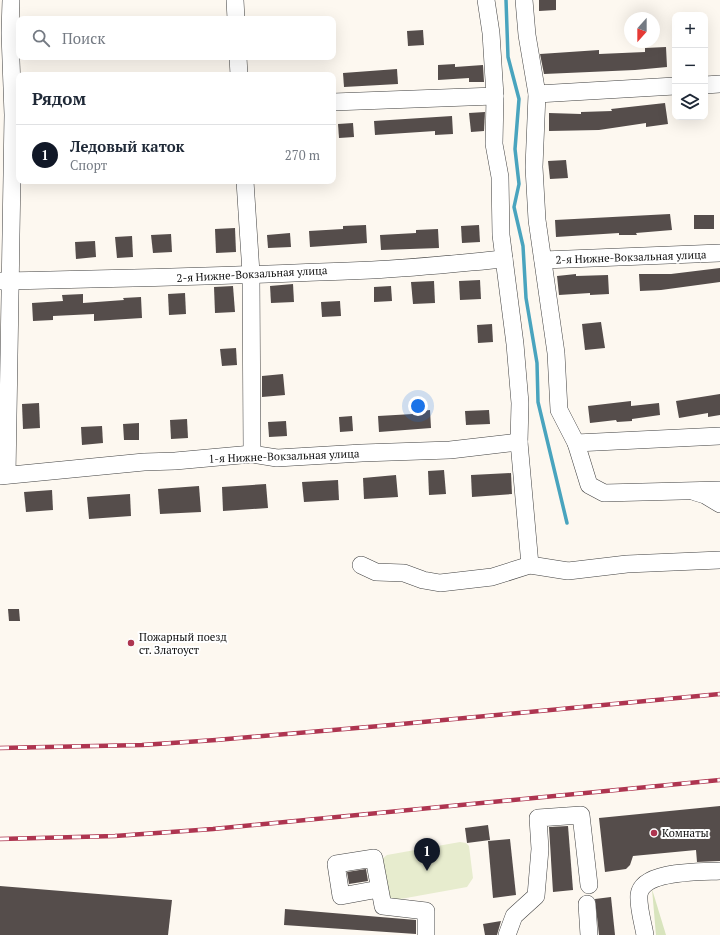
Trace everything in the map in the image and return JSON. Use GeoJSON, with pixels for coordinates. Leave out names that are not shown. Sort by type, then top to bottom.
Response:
{"type":"FeatureCollection","features":[{"type":"Feature","properties":{"kind":"street"},"geometry":{"type":"LineString","coordinates":[[3,476],[5,281],[11,115],[11,0]]}},
{"type":"Feature","properties":{"kind":"street"},"geometry":{"type":"LineString","coordinates":[[235,0],[236,16]]}},
{"type":"Feature","properties":{"kind":"street"},"geometry":{"type":"LineString","coordinates":[[486,0],[491,33],[495,96],[494,144],[500,177],[501,236],[519,396],[519,442],[530,565]]}},
{"type":"Feature","properties":{"kind":"street"},"geometry":{"type":"LineString","coordinates":[[524,0],[527,35],[537,94],[534,167],[537,220],[556,353],[559,410],[576,443],[590,485],[604,493],[720,490]]}},
{"type":"Feature","properties":{"kind":"street"},"geometry":{"type":"LineString","coordinates":[[238,60],[239,72]]}},
{"type":"Feature","properties":{"kind":"street"},"geometry":{"type":"LineString","coordinates":[[708,85],[720,84]]}},
{"type":"Feature","properties":{"kind":"street"},"geometry":{"type":"LineString","coordinates":[[537,94],[672,86]]}},
{"type":"Feature","properties":{"kind":"street"},"geometry":{"type":"LineString","coordinates":[[336,102],[495,96]]}},
{"type":"Feature","properties":{"kind":"street"},"geometry":{"type":"LineString","coordinates":[[245,184],[251,273],[252,454]]}},
{"type":"Feature","properties":{"kind":"street","name":"2-я Нижне-Вокзальная улица"},"geometry":{"type":"LineString","coordinates":[[543,260],[720,253]]}},
{"type":"Feature","properties":{"kind":"street","name":"2-я Нижне-Вокзальная улица"},"geometry":{"type":"LineString","coordinates":[[5,281],[179,278],[251,273],[373,270],[504,259]]}},
{"type":"Feature","properties":{"kind":"street"},"geometry":{"type":"LineString","coordinates":[[576,443],[720,436]]}},
{"type":"Feature","properties":{"kind":"street","name":"1-я Нижне-Вокзальная улица"},"geometry":{"type":"LineString","coordinates":[[3,476],[129,463],[252,454],[277,458],[450,450],[519,442]]}},
{"type":"Feature","properties":{"kind":"street"},"geometry":{"type":"LineString","coordinates":[[690,491],[705,496],[720,504]]}},
{"type":"Feature","properties":{"kind":"street"},"geometry":{"type":"LineString","coordinates":[[361,566],[376,572],[404,573],[423,580],[440,583],[492,576],[530,565],[568,571],[627,564],[720,560]]}},
{"type":"Feature","properties":{"kind":"street"},"geometry":{"type":"LineString","coordinates":[[507,935],[514,916],[536,896],[540,850],[538,818],[581,815],[589,885]]}},
{"type":"Feature","properties":{"kind":"street"},"geometry":{"type":"LineString","coordinates":[[379,889],[341,896],[336,864],[374,858],[383,906],[426,910],[426,935]]}},
{"type":"Feature","properties":{"kind":"street"},"geometry":{"type":"LineString","coordinates":[[645,935],[639,894],[645,884],[657,877],[720,871]]}},
{"type":"Feature","properties":{"kind":"street"},"geometry":{"type":"LineString","coordinates":[[587,904],[589,935]]}},
{"type":"Feature","properties":{"kind":"green space"},"geometry":{"type":"Polygon","coordinates":[[[460,842],[466,843],[469,846],[473,878],[467,887],[395,900],[389,899],[382,859],[387,855],[460,842]]]}},
{"type":"Feature","properties":{"kind":"green space"},"geometry":{"type":"Polygon","coordinates":[[[652,889],[666,935],[656,935],[652,889]]]}},
{"type":"Feature","properties":{"kind":"building"},"geometry":{"type":"Polygon","coordinates":[[[539,0],[556,0],[556,10],[539,11],[539,0]]]}},
{"type":"Feature","properties":{"kind":"building"},"geometry":{"type":"Polygon","coordinates":[[[423,30],[424,45],[408,46],[407,31],[423,30]]]}},
{"type":"Feature","properties":{"kind":"building"},"geometry":{"type":"Polygon","coordinates":[[[666,47],[667,67],[635,70],[544,74],[540,54],[599,50],[599,54],[645,52],[645,48],[666,47]]]}},
{"type":"Feature","properties":{"kind":"building"},"geometry":{"type":"Polygon","coordinates":[[[455,64],[455,67],[483,65],[484,82],[469,82],[469,78],[438,80],[438,65],[455,64]]]}},
{"type":"Feature","properties":{"kind":"building"},"geometry":{"type":"Polygon","coordinates":[[[397,69],[398,84],[344,87],[343,73],[397,69]]]}},
{"type":"Feature","properties":{"kind":"building"},"geometry":{"type":"Polygon","coordinates":[[[665,103],[668,124],[646,127],[646,123],[599,130],[549,131],[549,113],[581,114],[581,112],[612,111],[611,109],[665,103]]]}},
{"type":"Feature","properties":{"kind":"building"},"geometry":{"type":"Polygon","coordinates":[[[485,112],[484,131],[471,132],[469,113],[485,112]]]}},
{"type":"Feature","properties":{"kind":"building"},"geometry":{"type":"Polygon","coordinates":[[[452,116],[453,134],[435,135],[435,131],[375,135],[374,121],[452,116]]]}},
{"type":"Feature","properties":{"kind":"building"},"geometry":{"type":"Polygon","coordinates":[[[353,123],[354,137],[339,138],[338,124],[353,123]]]}},
{"type":"Feature","properties":{"kind":"building"},"geometry":{"type":"Polygon","coordinates":[[[566,160],[568,178],[550,179],[548,161],[566,160]]]}},
{"type":"Feature","properties":{"kind":"building"},"geometry":{"type":"Polygon","coordinates":[[[670,214],[672,230],[636,233],[637,235],[619,235],[619,233],[556,237],[555,220],[670,214]]]}},
{"type":"Feature","properties":{"kind":"building"},"geometry":{"type":"Polygon","coordinates":[[[694,215],[714,215],[714,229],[694,229],[694,215]]]}},
{"type":"Feature","properties":{"kind":"building"},"geometry":{"type":"Polygon","coordinates":[[[366,225],[367,243],[310,247],[309,231],[343,229],[343,226],[366,225]]]}},
{"type":"Feature","properties":{"kind":"building"},"geometry":{"type":"Polygon","coordinates":[[[479,225],[480,242],[462,243],[461,226],[479,225]]]}},
{"type":"Feature","properties":{"kind":"building"},"geometry":{"type":"Polygon","coordinates":[[[235,228],[236,252],[216,253],[215,229],[235,228]]]}},
{"type":"Feature","properties":{"kind":"building"},"geometry":{"type":"Polygon","coordinates":[[[438,229],[439,248],[381,250],[380,235],[416,233],[416,230],[438,229]]]}},
{"type":"Feature","properties":{"kind":"building"},"geometry":{"type":"Polygon","coordinates":[[[290,233],[291,247],[268,248],[267,235],[290,233]]]}},
{"type":"Feature","properties":{"kind":"building"},"geometry":{"type":"Polygon","coordinates":[[[171,234],[172,252],[153,253],[151,235],[171,234]]]}},
{"type":"Feature","properties":{"kind":"building"},"geometry":{"type":"Polygon","coordinates":[[[132,236],[133,257],[117,258],[115,237],[132,236]]]}},
{"type":"Feature","properties":{"kind":"building"},"geometry":{"type":"Polygon","coordinates":[[[95,241],[96,257],[76,259],[75,242],[95,241]]]}},
{"type":"Feature","properties":{"kind":"building"},"geometry":{"type":"Polygon","coordinates":[[[720,268],[720,282],[661,290],[640,291],[639,274],[671,274],[720,268]]]}},
{"type":"Feature","properties":{"kind":"building"},"geometry":{"type":"Polygon","coordinates":[[[576,274],[576,276],[608,275],[609,294],[590,295],[590,293],[559,295],[557,276],[576,274]]]}},
{"type":"Feature","properties":{"kind":"building"},"geometry":{"type":"Polygon","coordinates":[[[480,280],[481,299],[460,300],[459,281],[480,280]]]}},
{"type":"Feature","properties":{"kind":"building"},"geometry":{"type":"Polygon","coordinates":[[[434,281],[435,303],[413,304],[411,282],[434,281]]]}},
{"type":"Feature","properties":{"kind":"building"},"geometry":{"type":"Polygon","coordinates":[[[293,284],[294,302],[271,303],[270,286],[293,284]]]}},
{"type":"Feature","properties":{"kind":"building"},"geometry":{"type":"Polygon","coordinates":[[[233,286],[235,312],[215,313],[214,287],[233,286]]]}},
{"type":"Feature","properties":{"kind":"building"},"geometry":{"type":"Polygon","coordinates":[[[391,286],[392,301],[374,302],[374,287],[391,286]]]}},
{"type":"Feature","properties":{"kind":"building"},"geometry":{"type":"Polygon","coordinates":[[[185,293],[186,314],[169,315],[168,294],[185,293]]]}},
{"type":"Feature","properties":{"kind":"building"},"geometry":{"type":"Polygon","coordinates":[[[83,294],[83,303],[124,300],[123,298],[141,297],[142,318],[94,321],[94,314],[53,316],[53,320],[33,321],[32,303],[63,301],[62,295],[83,294]]]}},
{"type":"Feature","properties":{"kind":"building"},"geometry":{"type":"Polygon","coordinates":[[[340,301],[341,316],[322,317],[321,302],[340,301]]]}},
{"type":"Feature","properties":{"kind":"building"},"geometry":{"type":"Polygon","coordinates":[[[601,322],[605,348],[585,350],[582,324],[601,322]]]}},
{"type":"Feature","properties":{"kind":"building"},"geometry":{"type":"Polygon","coordinates":[[[492,324],[493,342],[478,343],[477,325],[492,324]]]}},
{"type":"Feature","properties":{"kind":"building"},"geometry":{"type":"Polygon","coordinates":[[[236,348],[237,365],[222,366],[220,349],[236,348]]]}},
{"type":"Feature","properties":{"kind":"building"},"geometry":{"type":"Polygon","coordinates":[[[283,374],[285,395],[262,397],[262,376],[283,374]]]}},
{"type":"Feature","properties":{"kind":"building"},"geometry":{"type":"Polygon","coordinates":[[[720,394],[720,415],[708,417],[708,413],[679,418],[676,401],[720,394]]]}},
{"type":"Feature","properties":{"kind":"building"},"geometry":{"type":"Polygon","coordinates":[[[631,401],[631,406],[659,403],[660,415],[632,419],[632,421],[617,422],[616,420],[590,423],[588,406],[631,401]]]}},
{"type":"Feature","properties":{"kind":"building"},"geometry":{"type":"Polygon","coordinates":[[[39,403],[40,428],[23,429],[22,404],[39,403]]]}},
{"type":"Feature","properties":{"kind":"building"},"geometry":{"type":"Polygon","coordinates":[[[430,410],[431,428],[379,432],[378,416],[413,414],[412,412],[430,410]]]}},
{"type":"Feature","properties":{"kind":"building"},"geometry":{"type":"Polygon","coordinates":[[[489,410],[490,424],[466,425],[465,411],[489,410]]]}},
{"type":"Feature","properties":{"kind":"building"},"geometry":{"type":"Polygon","coordinates":[[[352,416],[353,431],[340,432],[339,417],[352,416]]]}},
{"type":"Feature","properties":{"kind":"building"},"geometry":{"type":"Polygon","coordinates":[[[187,419],[188,438],[171,439],[170,420],[187,419]]]}},
{"type":"Feature","properties":{"kind":"building"},"geometry":{"type":"Polygon","coordinates":[[[286,421],[287,436],[269,437],[268,422],[286,421]]]}},
{"type":"Feature","properties":{"kind":"building"},"geometry":{"type":"Polygon","coordinates":[[[139,423],[139,440],[124,440],[123,424],[139,423]]]}},
{"type":"Feature","properties":{"kind":"building"},"geometry":{"type":"Polygon","coordinates":[[[102,426],[103,443],[82,445],[81,427],[102,426]]]}},
{"type":"Feature","properties":{"kind":"building"},"geometry":{"type":"Polygon","coordinates":[[[444,470],[446,494],[429,495],[428,471],[444,470]]]}},
{"type":"Feature","properties":{"kind":"building"},"geometry":{"type":"Polygon","coordinates":[[[511,473],[512,494],[472,497],[471,475],[511,473]]]}},
{"type":"Feature","properties":{"kind":"building"},"geometry":{"type":"Polygon","coordinates":[[[396,475],[398,497],[364,499],[363,478],[396,475]]]}},
{"type":"Feature","properties":{"kind":"building"},"geometry":{"type":"Polygon","coordinates":[[[338,480],[339,500],[304,502],[302,482],[338,480]]]}},
{"type":"Feature","properties":{"kind":"building"},"geometry":{"type":"Polygon","coordinates":[[[266,484],[268,508],[223,511],[222,487],[266,484]]]}},
{"type":"Feature","properties":{"kind":"building"},"geometry":{"type":"Polygon","coordinates":[[[199,486],[201,512],[160,514],[158,489],[199,486]]]}},
{"type":"Feature","properties":{"kind":"building"},"geometry":{"type":"Polygon","coordinates":[[[52,490],[53,510],[26,512],[24,492],[52,490]]]}},
{"type":"Feature","properties":{"kind":"building"},"geometry":{"type":"Polygon","coordinates":[[[130,494],[131,516],[89,519],[87,497],[130,494]]]}},
{"type":"Feature","properties":{"kind":"building"},"geometry":{"type":"Polygon","coordinates":[[[8,609],[19,609],[20,621],[9,621],[8,609]]]}},
{"type":"Feature","properties":{"kind":"building"},"geometry":{"type":"Polygon","coordinates":[[[720,806],[720,861],[697,862],[696,850],[633,856],[630,865],[626,869],[605,872],[599,818],[720,806]]]}},
{"type":"Feature","properties":{"kind":"building"},"geometry":{"type":"Polygon","coordinates":[[[488,825],[490,840],[467,843],[465,828],[488,825]]]}},
{"type":"Feature","properties":{"kind":"building"},"geometry":{"type":"Polygon","coordinates":[[[568,826],[573,890],[553,892],[549,827],[568,826]]]}},
{"type":"Feature","properties":{"kind":"building"},"geometry":{"type":"Polygon","coordinates":[[[510,839],[516,895],[493,898],[488,841],[510,839]]]}},
{"type":"Feature","properties":{"kind":"building"},"geometry":{"type":"Polygon","coordinates":[[[366,869],[368,881],[349,884],[347,872],[366,869]]]}},
{"type":"Feature","properties":{"kind":"building"},"geometry":{"type":"Polygon","coordinates":[[[0,886],[172,900],[168,935],[0,935],[0,886]]]}},
{"type":"Feature","properties":{"kind":"building"},"geometry":{"type":"Polygon","coordinates":[[[611,897],[615,935],[599,935],[595,899],[611,897]]]}},
{"type":"Feature","properties":{"kind":"building"},"geometry":{"type":"Polygon","coordinates":[[[285,909],[416,920],[416,934],[284,925],[285,909]]]}},
{"type":"Feature","properties":{"kind":"building"},"geometry":{"type":"Polygon","coordinates":[[[501,921],[497,935],[485,935],[483,924],[501,921]]]}},
{"type":"Feature","properties":{"kind":"waterway"},"geometry":{"type":"LineString","coordinates":[[506,0],[508,57],[519,99],[515,149],[519,184],[514,207],[523,246],[526,298],[537,363],[538,402],[567,523]]}},
{"type":"Feature","properties":{"kind":"railway"},"geometry":{"type":"LineString","coordinates":[[0,748],[142,745],[216,740],[720,694]]}},
{"type":"Feature","properties":{"kind":"railway"},"geometry":{"type":"LineString","coordinates":[[0,839],[115,836],[213,829],[720,780]]}},
{"type":"Feature","properties":{"kind":"place","name":"Пожарный поезд ст. Златоуст"},"geometry":{"type":"Point","coordinates":[131,643]}},
{"type":"Feature","properties":{"kind":"place","name":"Комнаты"},"geometry":{"type":"Point","coordinates":[654,833]}},
{"type":"Feature","properties":{"kind":"place","name":"Ледовый каток"},"geometry":{"type":"Point","coordinates":[427,871]}}]}
